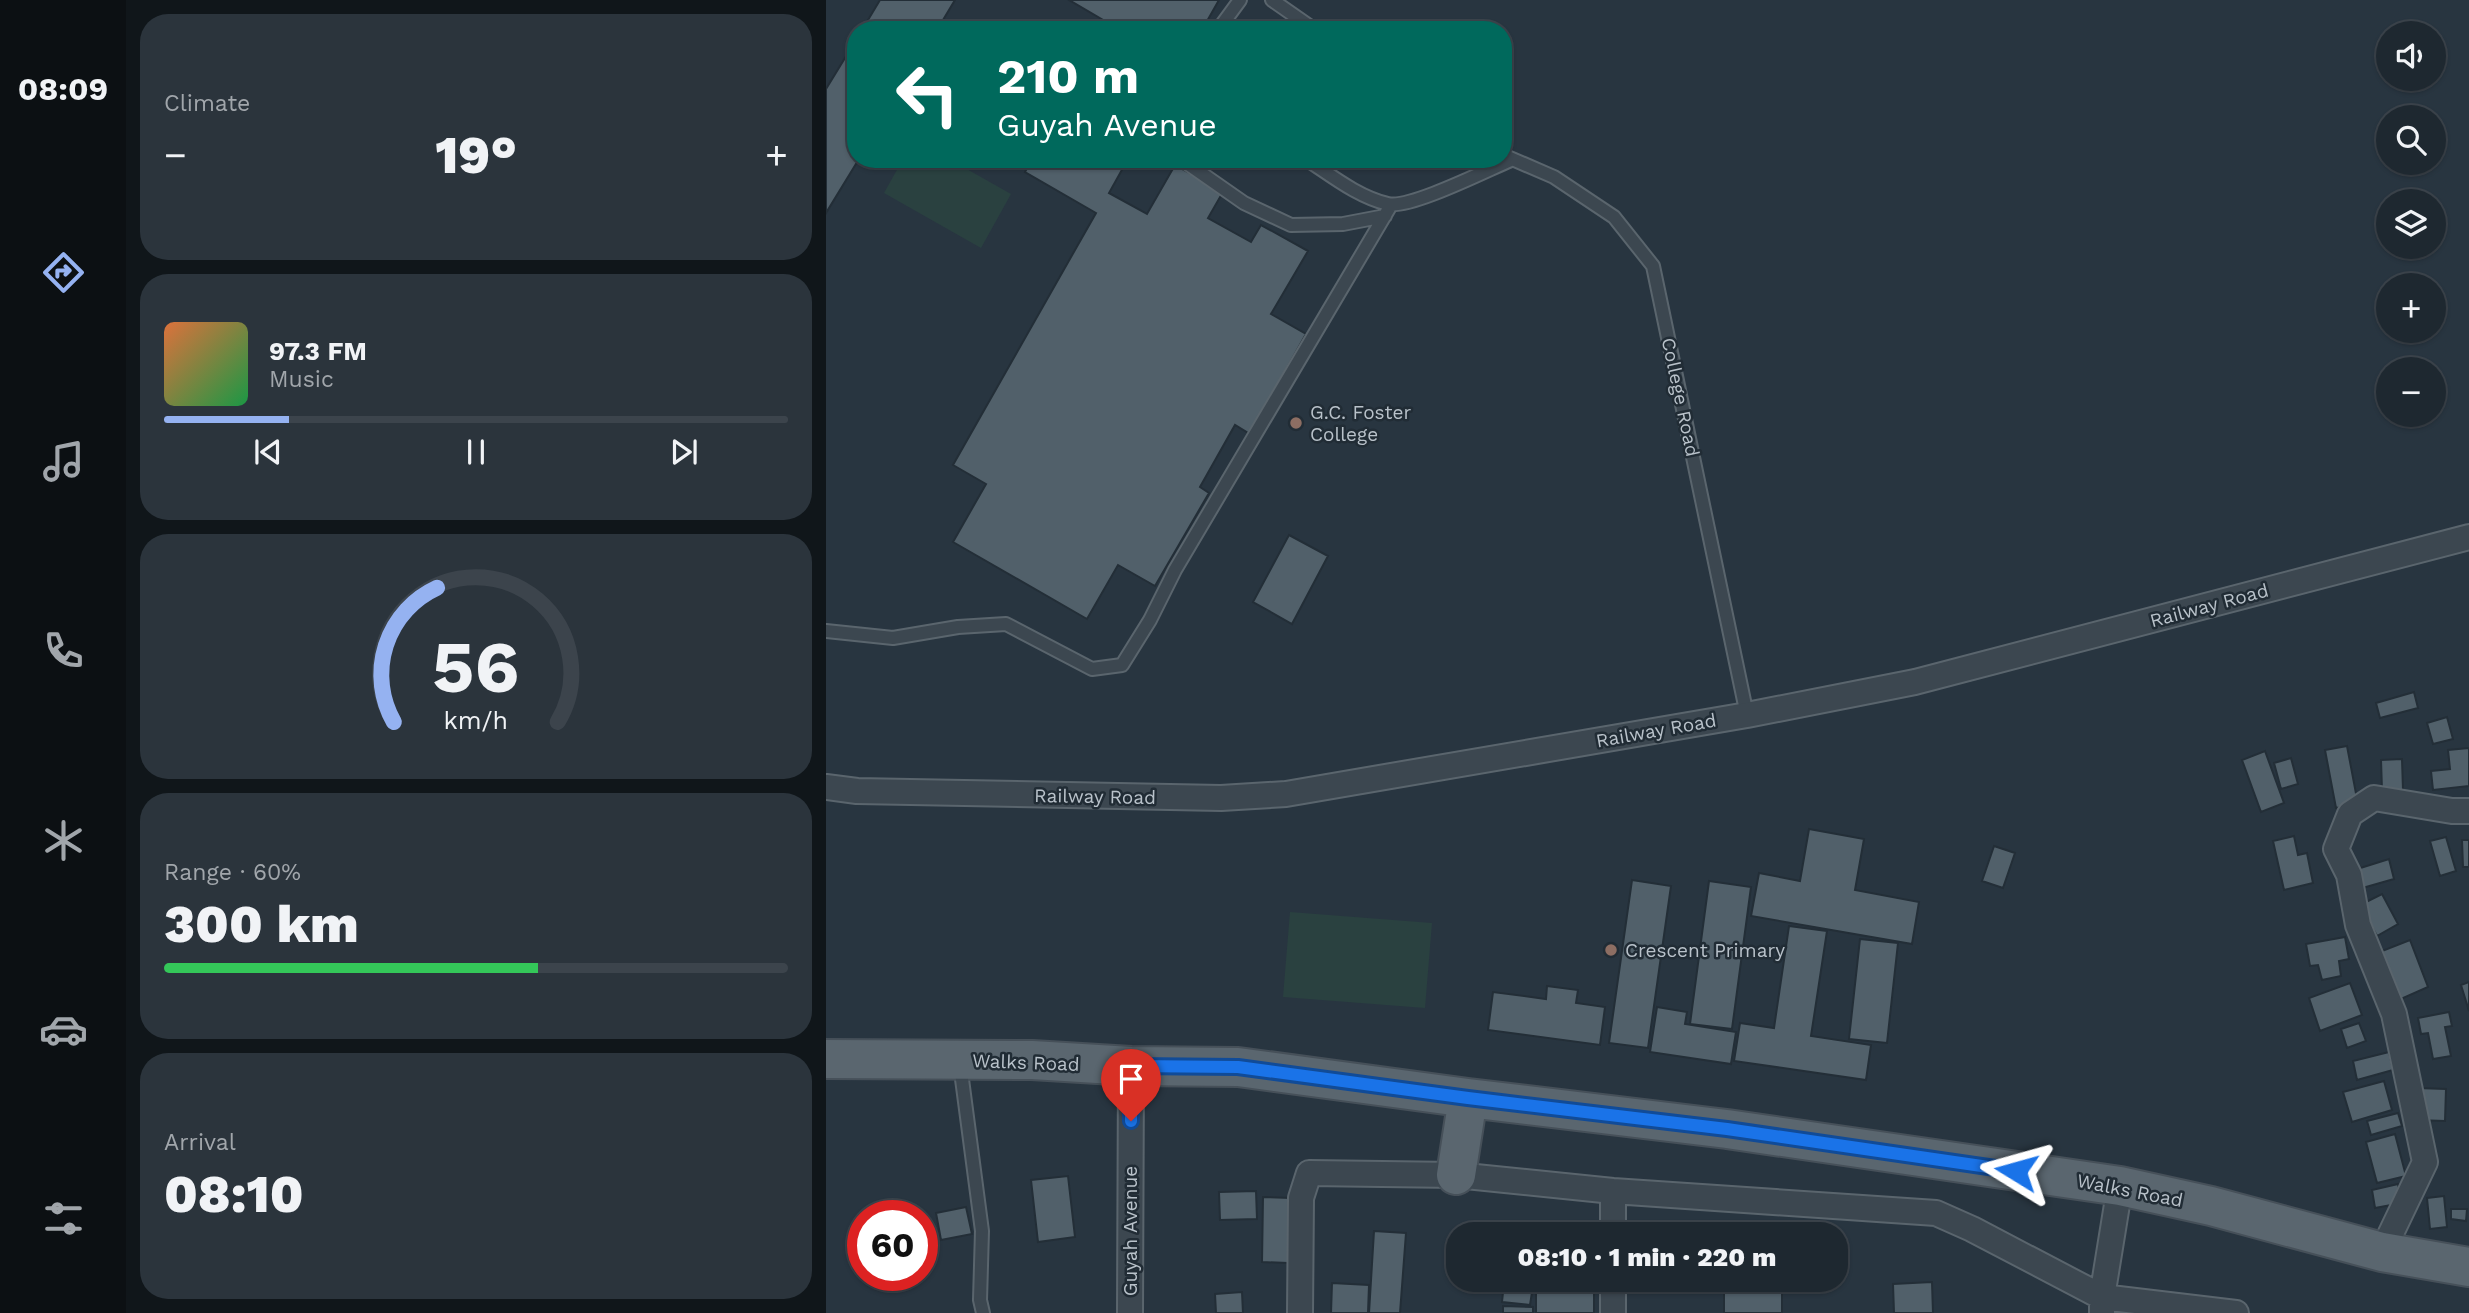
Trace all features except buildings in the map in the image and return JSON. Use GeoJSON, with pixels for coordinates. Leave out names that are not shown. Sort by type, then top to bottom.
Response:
{"type":"FeatureCollection","features":[{"type":"Feature","properties":{"kind":"main road","name":"Walks Road"},"geometry":{"type":"LineString","coordinates":[[826,1059],[1032,1060],[1131,1066],[1238,1067],[1727,1129],[2120,1186],[2211,1206],[2382,1252],[2469,1267]]}},
{"type":"Feature","properties":{"kind":"main road"},"geometry":{"type":"LineString","coordinates":[[1456,1175],[1468,1098]]}},
{"type":"Feature","properties":{"kind":"street","name":"Railway Road"},"geometry":{"type":"LineString","coordinates":[[826,786],[857,791],[1222,798],[1286,794],[1747,715],[1914,682],[2469,537]]}},
{"type":"Feature","properties":{"kind":"street"},"geometry":{"type":"LineString","coordinates":[[2382,1252],[2425,1162],[2394,1014],[2358,925],[2349,875],[2336,849],[2350,814],[2374,798],[2452,811],[2469,811]]}},
{"type":"Feature","properties":{"kind":"street","name":"Guyah Avenue"},"geometry":{"type":"LineString","coordinates":[[1130,1313],[1131,1066]]}},
{"type":"Feature","properties":{"kind":"street"},"geometry":{"type":"LineString","coordinates":[[1300,1313],[1301,1198],[1309,1173],[1456,1175],[1613,1191],[1936,1213],[1972,1229],[2102,1305],[2236,1313]]}},
{"type":"Feature","properties":{"kind":"street"},"geometry":{"type":"LineString","coordinates":[[2102,1305],[2120,1186]]}},
{"type":"Feature","properties":{"kind":"street"},"geometry":{"type":"LineString","coordinates":[[1613,1191],[1613,1222]]}},
{"type":"Feature","properties":{"kind":"street"},"geometry":{"type":"LineString","coordinates":[[1613,1292],[1613,1313]]}},
{"type":"Feature","properties":{"kind":"lane"},"geometry":{"type":"LineString","coordinates":[[1225,21],[1240,0]]}},
{"type":"Feature","properties":{"kind":"lane"},"geometry":{"type":"LineString","coordinates":[[1272,0],[1302,21]]}},
{"type":"Feature","properties":{"kind":"lane","name":"College Road"},"geometry":{"type":"LineString","coordinates":[[1512,159],[1554,177],[1614,217],[1653,265],[1747,715]]}},
{"type":"Feature","properties":{"kind":"lane"},"geometry":{"type":"LineString","coordinates":[[1194,168],[1244,203],[1290,225],[1343,224],[1429,196],[1485,168]]}},
{"type":"Feature","properties":{"kind":"lane"},"geometry":{"type":"LineString","coordinates":[[1321,168],[1388,210]]}},
{"type":"Feature","properties":{"kind":"lane"},"geometry":{"type":"LineString","coordinates":[[826,631],[893,638],[958,627],[1006,624],[1092,669],[1122,665],[1150,620],[1175,570],[1388,210]]}},
{"type":"Feature","properties":{"kind":"lane"},"geometry":{"type":"LineString","coordinates":[[959,1060],[982,1231],[980,1300],[983,1313]]}},
{"type":"Feature","properties":{"kind":"green space"},"geometry":{"type":"Polygon","coordinates":[[[898,168],[965,168],[1011,194],[981,248],[884,193],[898,168]]]}},
{"type":"Feature","properties":{"kind":"green space"},"geometry":{"type":"Polygon","coordinates":[[[1290,912],[1432,923],[1425,1008],[1283,997],[1290,912]]]}},
{"type":"Feature","properties":{"kind":"place","name":"G.C. Foster College"},"geometry":{"type":"Point","coordinates":[1296,423]}},
{"type":"Feature","properties":{"kind":"place","name":"Crescent Primary"},"geometry":{"type":"Point","coordinates":[1611,950]}},
{"type":"Feature","properties":{"kind":"route"},"geometry":{"type":"LineString","coordinates":[[1131,1121],[1131,1066],[1238,1067],[1727,1129],[2016,1171]]}}]}
